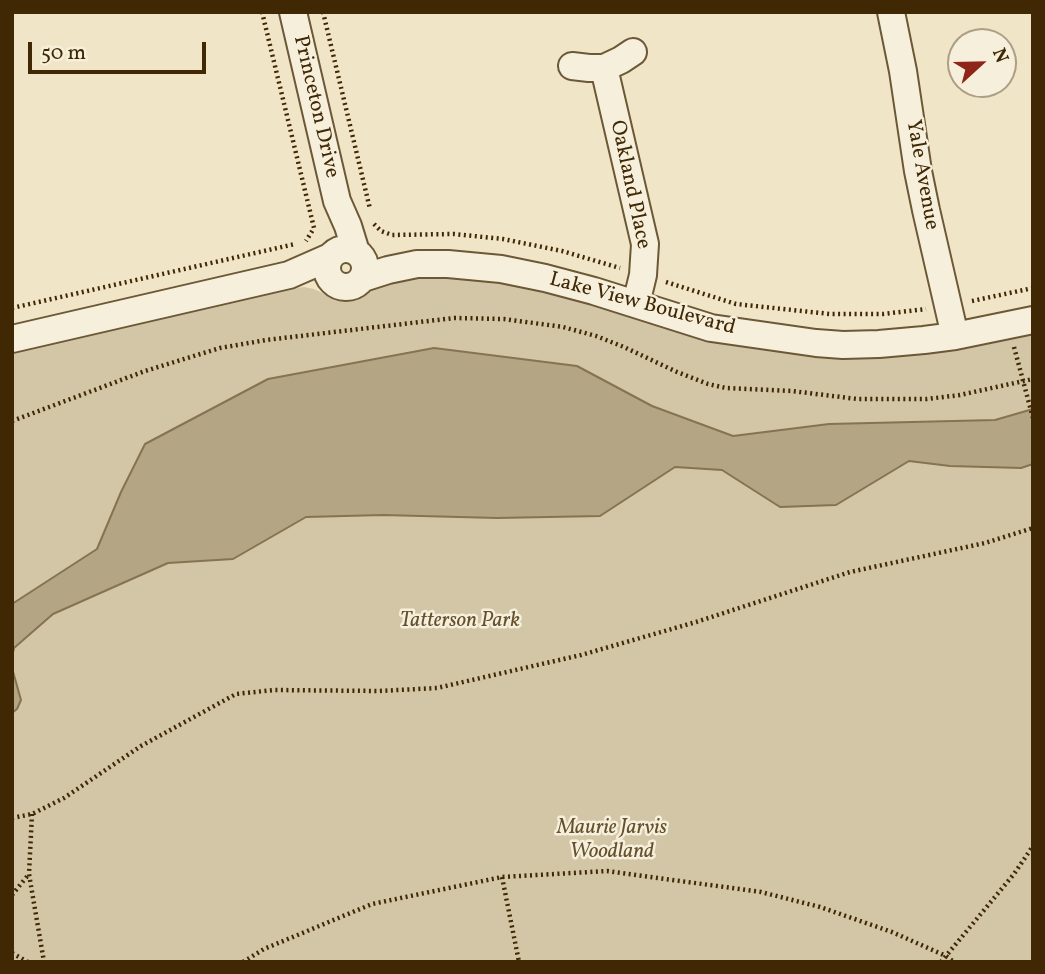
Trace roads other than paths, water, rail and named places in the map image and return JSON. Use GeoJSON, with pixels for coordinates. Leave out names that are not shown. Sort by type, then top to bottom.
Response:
{"type":"FeatureCollection","features":[{"type":"Feature","properties":{"kind":"street","name":"Princeton Drive"},"geometry":{"type":"LineString","coordinates":[[293,12],[337,201],[346,262]]}},
{"type":"Feature","properties":{"kind":"street","name":"Yale Avenue"},"geometry":{"type":"LineString","coordinates":[[891,12],[920,184],[955,336]]}},
{"type":"Feature","properties":{"kind":"street"},"geometry":{"type":"LineString","coordinates":[[572,66],[604,68],[633,52]]}},
{"type":"Feature","properties":{"kind":"street","name":"Oakland Place"},"geometry":{"type":"LineString","coordinates":[[604,68],[645,244],[643,275],[636,303]]}},
{"type":"Feature","properties":{"kind":"street","name":"Lake View Boulevard"},"geometry":{"type":"LineString","coordinates":[[12,339],[346,262],[388,270],[417,264],[448,264],[501,270],[545,278],[636,303],[711,328],[816,343],[879,344],[955,336],[1033,320]]}},
{"type":"Feature","properties":{"kind":"park label","name":"Tatterson Park"},"geometry":{"type":"Point","coordinates":[460,622]}},
{"type":"Feature","properties":{"kind":"park label","name":"Maurie Jarvis Woodland"},"geometry":{"type":"Point","coordinates":[612,841]}}]}
